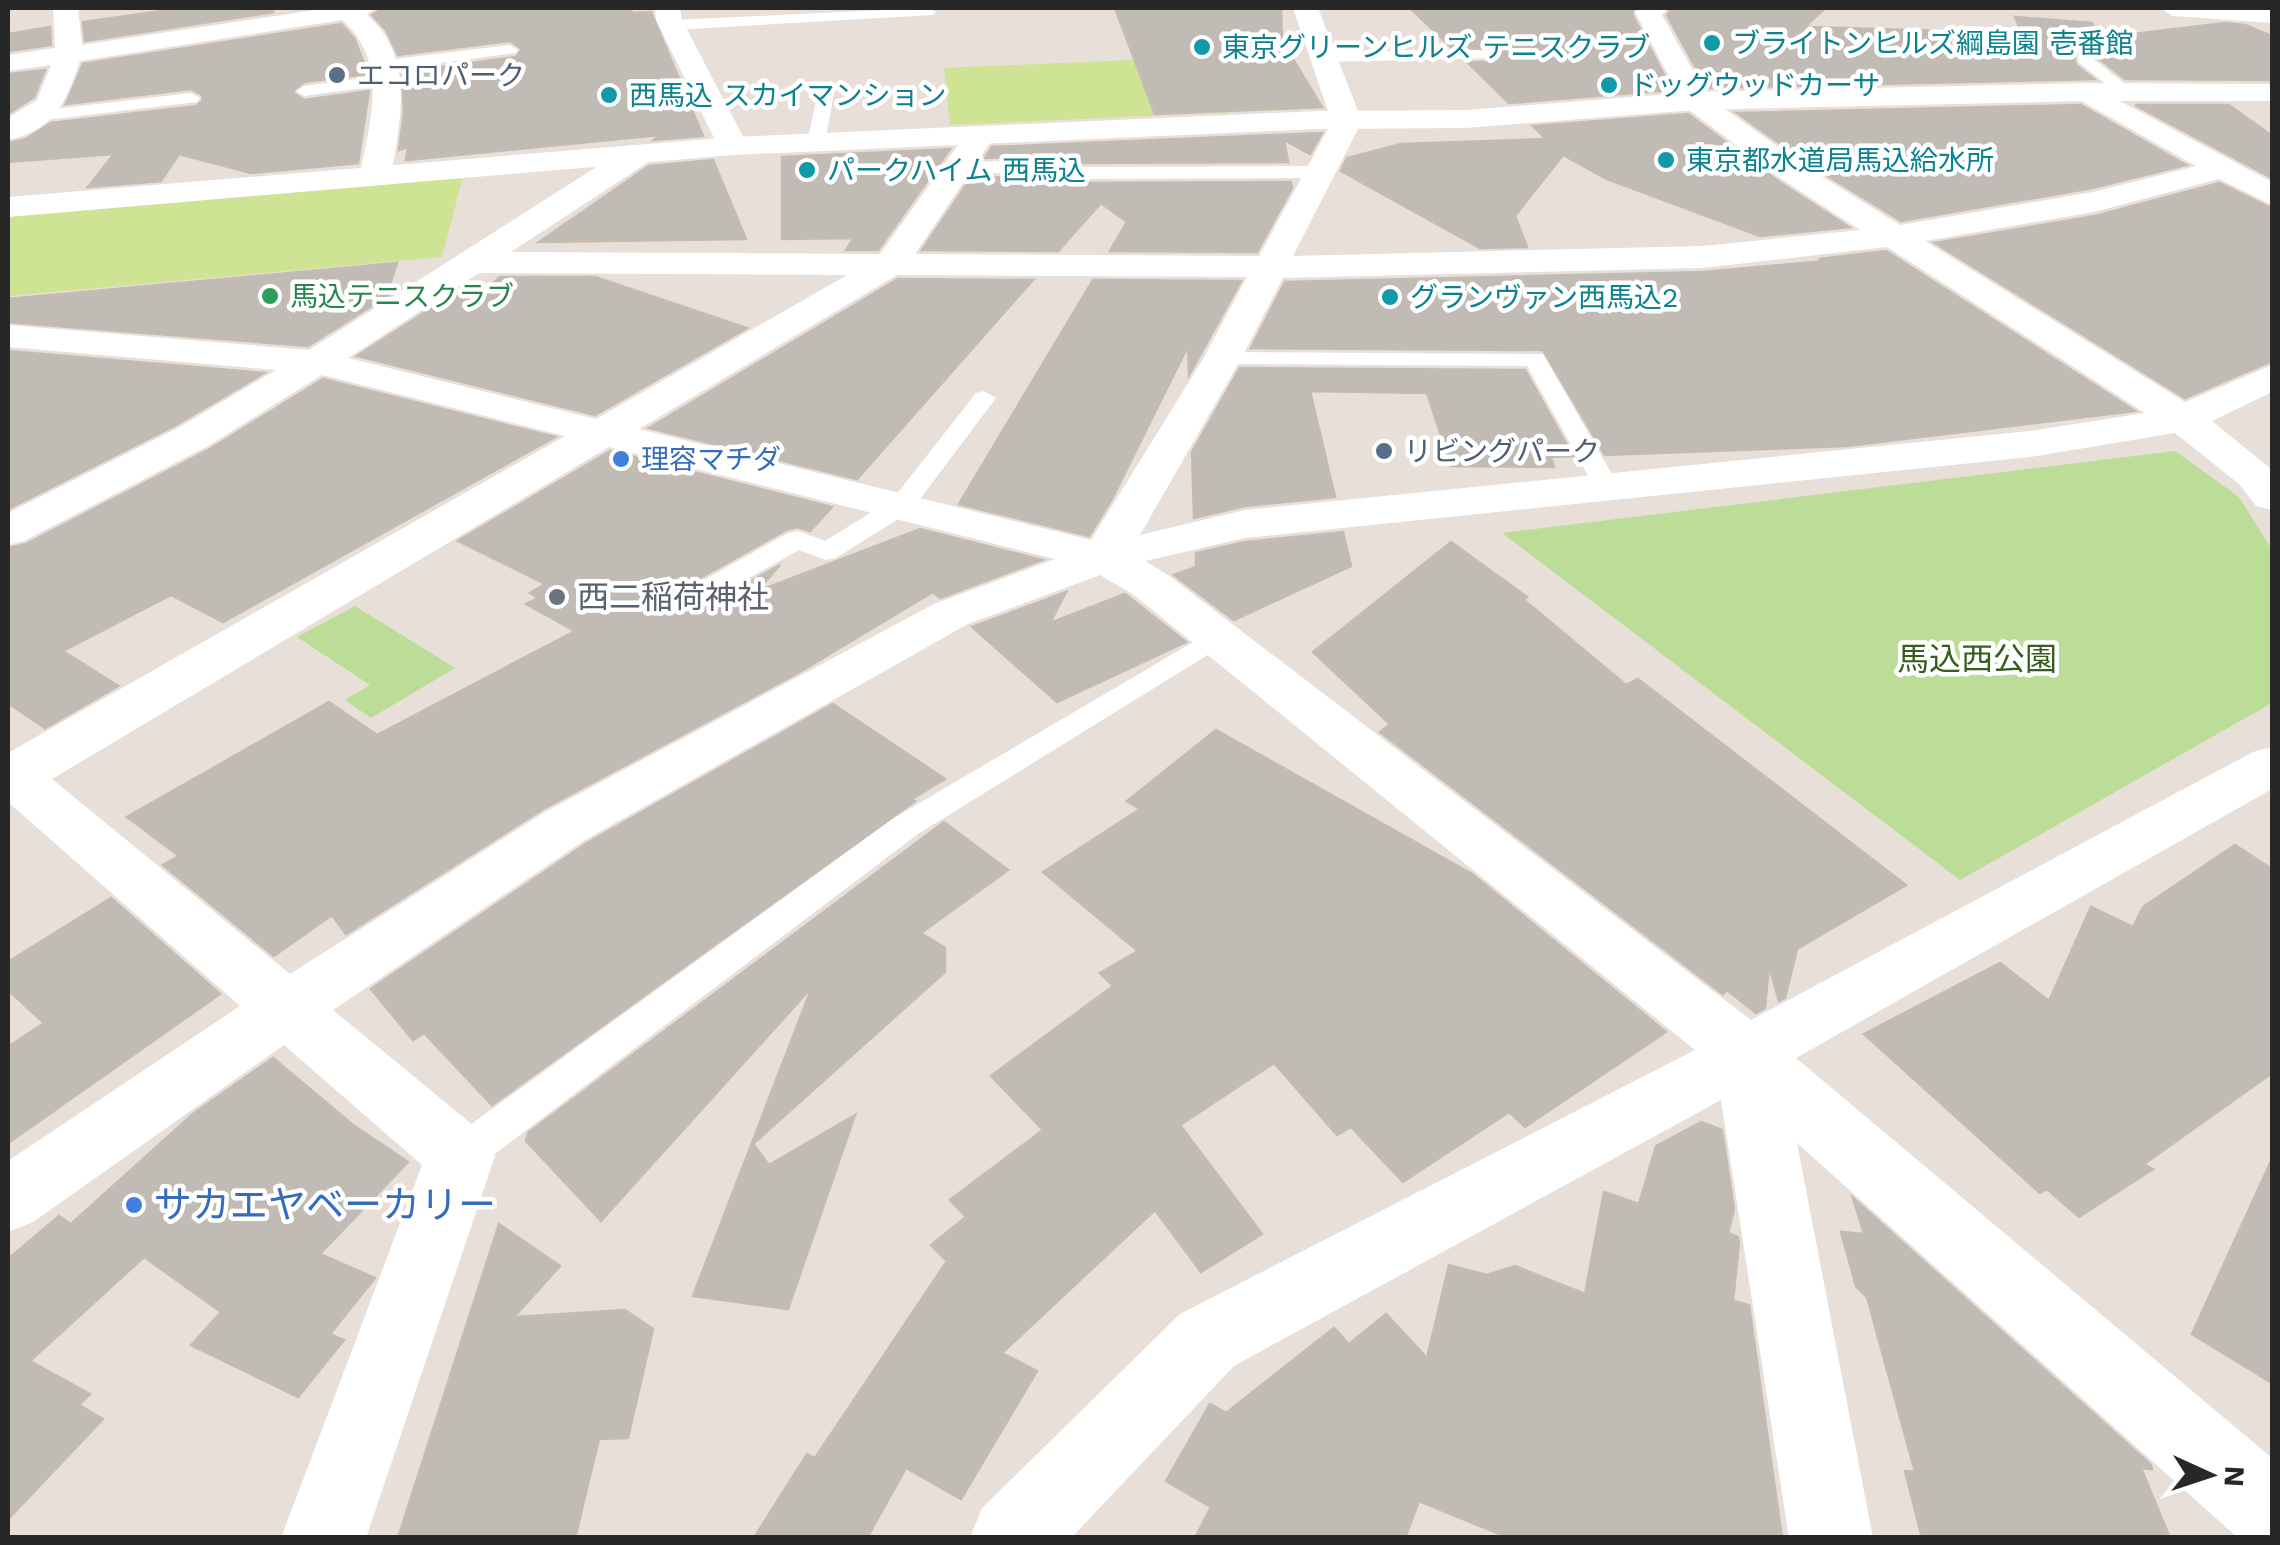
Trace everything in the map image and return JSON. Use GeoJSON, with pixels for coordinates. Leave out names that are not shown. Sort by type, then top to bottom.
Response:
{"type":"FeatureCollection","features":[{"type":"Feature","properties":{"kind":"street"},"geometry":{"type":"LineString","coordinates":[[8,131],[50,105],[69,54],[66,8]]}},
{"type":"Feature","properties":{"kind":"street"},"geometry":{"type":"LineString","coordinates":[[1104,557],[1222,360],[1345,120],[1305,8]]}},
{"type":"Feature","properties":{"kind":"street"},"geometry":{"type":"LineString","coordinates":[[1656,8],[1648,12],[1696,101],[1794,173],[2183,419],[2254,474],[2272,497]]}},
{"type":"Feature","properties":{"kind":"street"},"geometry":{"type":"LineString","coordinates":[[2173,8],[2260,15]]}},
{"type":"Feature","properties":{"kind":"street"},"geometry":{"type":"LineString","coordinates":[[8,63],[286,24],[355,9],[374,36],[386,73],[375,177]]}},
{"type":"Feature","properties":{"kind":"street"},"geometry":{"type":"LineString","coordinates":[[670,16],[733,146]]}},
{"type":"Feature","properties":{"kind":"street"},"geometry":{"type":"LineString","coordinates":[[2086,92],[2272,195]]}},
{"type":"Feature","properties":{"kind":"street"},"geometry":{"type":"LineString","coordinates":[[8,207],[733,146],[1445,116],[1696,101],[2086,92],[2272,93]]}},
{"type":"Feature","properties":{"kind":"street"},"geometry":{"type":"LineString","coordinates":[[323,1538],[460,1156],[9,777],[891,264],[979,137]]}},
{"type":"Feature","properties":{"kind":"street"},"geometry":{"type":"LineString","coordinates":[[8,531],[193,437],[642,152]]}},
{"type":"Feature","properties":{"kind":"street"},"geometry":{"type":"LineString","coordinates":[[470,262],[570,267],[1271,267],[1703,258],[1895,236],[2094,202],[2224,168]]}},
{"type":"Feature","properties":{"kind":"street"},"geometry":{"type":"LineString","coordinates":[[8,336],[316,362],[1104,557],[1150,585],[1748,1054],[1840,1140],[2272,1512]]}},
{"type":"Feature","properties":{"kind":"street"},"geometry":{"type":"LineString","coordinates":[[8,1200],[286,1009],[565,826],[951,614],[1104,557],[1245,524],[2030,444],[2183,419],[2272,377]]}},
{"type":"Feature","properties":{"kind":"street"},"geometry":{"type":"LineString","coordinates":[[1012,1538],[1207,1340],[1748,1054],[2272,765]]}},
{"type":"Feature","properties":{"kind":"street"},"geometry":{"type":"LineString","coordinates":[[1748,1054],[1831,1538]]}},
{"type":"Feature","properties":{"kind":"lane"},"geometry":{"type":"LineString","coordinates":[[670,16],[928,12]]}},
{"type":"Feature","properties":{"kind":"lane"},"geometry":{"type":"LineString","coordinates":[[304,91],[510,50]]}},
{"type":"Feature","properties":{"kind":"lane"},"geometry":{"type":"LineString","coordinates":[[1322,57],[1489,56]]}},
{"type":"Feature","properties":{"kind":"lane"},"geometry":{"type":"LineString","coordinates":[[2084,59],[2127,92]]}},
{"type":"Feature","properties":{"kind":"lane"},"geometry":{"type":"LineString","coordinates":[[816,143],[827,87]]}},
{"type":"Feature","properties":{"kind":"lane"},"geometry":{"type":"LineString","coordinates":[[37,116],[192,98]]}},
{"type":"Feature","properties":{"kind":"lane"},"geometry":{"type":"LineString","coordinates":[[960,168],[1045,166],[1078,173],[1318,172]]}},
{"type":"Feature","properties":{"kind":"lane"},"geometry":{"type":"LineString","coordinates":[[1222,360],[1535,359],[1605,485]]}},
{"type":"Feature","properties":{"kind":"lane"},"geometry":{"type":"LineString","coordinates":[[687,601],[798,539],[826,552],[902,505],[984,398]]}},
{"type":"Feature","properties":{"kind":"lane"},"geometry":{"type":"LineString","coordinates":[[460,1156],[906,826],[1217,637]]}},
{"type":"Feature","properties":{"kind":"green space"},"geometry":{"type":"Polygon","coordinates":[[[1290,53],[1323,108],[950,125],[944,68],[1290,53]]]}},
{"type":"Feature","properties":{"kind":"green space"},"geometry":{"type":"Polygon","coordinates":[[[463,177],[442,257],[8,296],[8,222],[12,216],[463,177]]]}},
{"type":"Feature","properties":{"kind":"green space","name":"馬込西公園"},"geometry":{"type":"Polygon","coordinates":[[[2175,451],[2239,497],[2272,550],[2272,703],[1960,880],[1502,533],[2175,451]]]}},
{"type":"Feature","properties":{"kind":"green space"},"geometry":{"type":"Polygon","coordinates":[[[355,606],[455,668],[371,718],[345,700],[370,685],[297,637],[355,606]]]}},
{"type":"Feature","properties":{"kind":"building"},"geometry":{"type":"Polygon","coordinates":[[[183,8],[270,8],[273,12],[85,41],[83,22],[183,8]]]}},
{"type":"Feature","properties":{"kind":"building"},"geometry":{"type":"Polygon","coordinates":[[[384,8],[631,8],[632,13],[651,12],[703,136],[654,140],[660,135],[406,160],[408,147],[399,150],[404,112],[402,72],[516,57],[522,49],[510,41],[398,55],[386,30],[372,15],[384,8]]]}},
{"type":"Feature","properties":{"kind":"building"},"geometry":{"type":"Polygon","coordinates":[[[1115,8],[1281,8],[1282,41],[1322,107],[1155,114],[1115,8]]]}},
{"type":"Feature","properties":{"kind":"building"},"geometry":{"type":"Polygon","coordinates":[[[1410,8],[1634,8],[1632,14],[1672,90],[1509,103],[1467,62],[1495,62],[1498,50],[1451,47],[1410,8]]]}},
{"type":"Feature","properties":{"kind":"building"},"geometry":{"type":"Polygon","coordinates":[[[1672,8],[1825,8],[1805,27],[2022,33],[2015,17],[2092,23],[2100,38],[2225,23],[2245,25],[2272,36],[2272,80],[2125,79],[2092,53],[2078,52],[2074,56],[2076,65],[2094,79],[1707,88],[1667,15],[1672,8]]]}},
{"type":"Feature","properties":{"kind":"building"},"geometry":{"type":"Polygon","coordinates":[[[341,24],[354,38],[368,74],[304,82],[292,92],[304,100],[369,91],[358,163],[251,173],[179,154],[161,181],[88,187],[114,154],[8,162],[8,143],[26,139],[51,123],[197,106],[203,100],[202,95],[191,89],[66,104],[83,64],[341,24]]]}},
{"type":"Feature","properties":{"kind":"building"},"geometry":{"type":"Polygon","coordinates":[[[50,27],[51,45],[8,51],[8,34],[50,27]]]}},
{"type":"Feature","properties":{"kind":"building"},"geometry":{"type":"Polygon","coordinates":[[[45,70],[34,97],[8,114],[8,74],[45,70]]]}},
{"type":"Feature","properties":{"kind":"building"},"geometry":{"type":"Polygon","coordinates":[[[2081,105],[2186,165],[2092,188],[1901,221],[1807,163],[1737,113],[2081,105]]]}},
{"type":"Feature","properties":{"kind":"building"},"geometry":{"type":"Polygon","coordinates":[[[2135,105],[2229,105],[2272,136],[2272,178],[2135,105]]]}},
{"type":"Feature","properties":{"kind":"building"},"geometry":{"type":"Polygon","coordinates":[[[1688,114],[1781,183],[1849,227],[1760,236],[1607,179],[1563,155],[1515,216],[1527,247],[1480,248],[1341,171],[1347,158],[1401,144],[1546,139],[1533,126],[1688,114]]]}},
{"type":"Feature","properties":{"kind":"building"},"geometry":{"type":"Polygon","coordinates":[[[1322,133],[1310,154],[1284,140],[1288,162],[1077,163],[1045,156],[985,158],[992,147],[1322,133]]]}},
{"type":"Feature","properties":{"kind":"building"},"geometry":{"type":"Polygon","coordinates":[[[950,149],[878,250],[846,250],[854,238],[782,239],[782,157],[950,149]]]}},
{"type":"Feature","properties":{"kind":"building"},"geometry":{"type":"Polygon","coordinates":[[[713,160],[746,239],[539,242],[649,166],[713,160]]]}},
{"type":"Feature","properties":{"kind":"building"},"geometry":{"type":"Polygon","coordinates":[[[1045,176],[1077,183],[1291,182],[1292,188],[1257,252],[1110,251],[1127,222],[1101,203],[1058,251],[922,250],[971,178],[1045,176]]]}},
{"type":"Feature","properties":{"kind":"building"},"geometry":{"type":"Polygon","coordinates":[[[2219,183],[2271,208],[2272,361],[2185,398],[1935,243],[2095,216],[2219,183]]]}},
{"type":"Feature","properties":{"kind":"building"},"geometry":{"type":"Polygon","coordinates":[[[1886,251],[2135,411],[1847,446],[1605,455],[1543,350],[1251,348],[1285,282],[1703,272],[1886,251]]]}},
{"type":"Feature","properties":{"kind":"building"},"geometry":{"type":"Polygon","coordinates":[[[397,263],[387,293],[392,293],[308,346],[8,322],[8,299],[397,263]]]}},
{"type":"Feature","properties":{"kind":"building"},"geometry":{"type":"Polygon","coordinates":[[[500,277],[595,277],[747,328],[595,415],[357,356],[455,293],[482,293],[500,277]]]}},
{"type":"Feature","properties":{"kind":"building"},"geometry":{"type":"Polygon","coordinates":[[[898,279],[1033,280],[857,479],[649,428],[898,279]]]}},
{"type":"Feature","properties":{"kind":"building"},"geometry":{"type":"Polygon","coordinates":[[[1093,280],[1241,281],[1189,375],[1188,346],[1112,499],[1089,536],[959,504],[1093,280]]]}},
{"type":"Feature","properties":{"kind":"building"},"geometry":{"type":"Polygon","coordinates":[[[8,351],[264,373],[176,425],[8,509],[8,351]]]}},
{"type":"Feature","properties":{"kind":"building"},"geometry":{"type":"Polygon","coordinates":[[[1240,368],[1525,370],[1573,456],[1551,457],[1554,467],[1451,466],[1427,393],[1310,391],[1335,497],[1245,506],[1194,518],[1192,452],[1240,368]]]}},
{"type":"Feature","properties":{"kind":"building"},"geometry":{"type":"Polygon","coordinates":[[[323,379],[555,437],[223,622],[171,595],[63,651],[118,686],[45,728],[8,703],[8,548],[26,544],[210,449],[323,379]]]}},
{"type":"Feature","properties":{"kind":"building"},"geometry":{"type":"Polygon","coordinates":[[[610,451],[832,507],[810,531],[797,527],[786,530],[675,592],[670,603],[677,611],[699,610],[780,565],[756,592],[920,529],[1042,560],[940,598],[933,592],[798,673],[543,809],[346,934],[332,915],[274,956],[163,865],[179,856],[127,817],[329,702],[377,735],[575,631],[526,604],[538,598],[530,593],[545,584],[458,541],[610,451]]]}},
{"type":"Feature","properties":{"kind":"building"},"geometry":{"type":"Polygon","coordinates":[[[1343,532],[1351,566],[1234,620],[1174,575],[1196,567],[1196,553],[1246,542],[1343,532]]]}},
{"type":"Feature","properties":{"kind":"building"},"geometry":{"type":"Polygon","coordinates":[[[1451,542],[1527,597],[1523,599],[1626,685],[1638,679],[1906,885],[1797,949],[1785,998],[1779,1001],[1769,966],[1765,1008],[1756,1013],[1727,990],[1723,994],[1380,732],[1390,724],[1313,652],[1451,542]]]}},
{"type":"Feature","properties":{"kind":"building"},"geometry":{"type":"Polygon","coordinates":[[[1066,592],[1050,623],[1125,594],[1186,642],[1057,702],[972,627],[1066,592]]]}},
{"type":"Feature","properties":{"kind":"building"},"geometry":{"type":"Polygon","coordinates":[[[833,704],[945,779],[912,799],[915,801],[492,1105],[424,1033],[413,1040],[371,989],[587,843],[833,704]]]}},
{"type":"Feature","properties":{"kind":"building"},"geometry":{"type":"Polygon","coordinates":[[[1216,730],[1472,874],[1666,1032],[1525,1127],[1509,1112],[1403,1182],[1351,1127],[1337,1135],[1274,1063],[1180,1125],[1262,1234],[1201,1272],[1155,1210],[1002,1353],[1037,1371],[961,1499],[906,1468],[867,1538],[754,1538],[807,1454],[815,1458],[947,1261],[931,1245],[966,1217],[950,1200],[1043,1130],[991,1076],[1113,986],[1100,973],[1138,951],[1043,872],[1140,809],[1127,801],[1216,730]]]}},
{"type":"Feature","properties":{"kind":"building"},"geometry":{"type":"Polygon","coordinates":[[[944,822],[1008,870],[921,933],[945,948],[945,972],[753,1144],[769,1165],[855,1115],[788,1309],[693,1296],[812,987],[601,1221],[526,1141],[528,1133],[944,822]]]}},
{"type":"Feature","properties":{"kind":"building"},"geometry":{"type":"Polygon","coordinates":[[[2235,845],[2272,869],[2272,1073],[2144,1164],[2153,1169],[2079,1217],[2047,1189],[2040,1193],[1864,1034],[2000,963],[2049,1001],[2091,907],[2133,927],[2143,907],[2235,845]]]}},
{"type":"Feature","properties":{"kind":"building"},"geometry":{"type":"Polygon","coordinates":[[[111,898],[220,994],[8,1143],[8,1047],[44,1023],[8,990],[8,962],[111,898]]]}},
{"type":"Feature","properties":{"kind":"building"},"geometry":{"type":"Polygon","coordinates":[[[273,1058],[353,1125],[408,1162],[320,1254],[375,1278],[330,1334],[344,1340],[298,1397],[191,1345],[221,1312],[144,1257],[30,1361],[90,1394],[79,1405],[103,1419],[8,1519],[8,1259],[59,1216],[71,1224],[193,1114],[273,1058]]]}},
{"type":"Feature","properties":{"kind":"building"},"geometry":{"type":"Polygon","coordinates":[[[1701,1122],[1722,1130],[1734,1209],[1728,1233],[1738,1237],[1739,1243],[1733,1301],[1749,1305],[1782,1538],[1509,1538],[1419,1501],[1405,1538],[1195,1538],[1211,1507],[1166,1481],[1210,1404],[1226,1413],[1334,1328],[1349,1344],[1386,1314],[1427,1358],[1449,1265],[1487,1275],[1515,1266],[1585,1294],[1604,1192],[1639,1204],[1656,1146],[1701,1122]]]}},
{"type":"Feature","properties":{"kind":"building"},"geometry":{"type":"Polygon","coordinates":[[[2272,1159],[2272,1383],[2192,1334],[2272,1159]]]}},
{"type":"Feature","properties":{"kind":"building"},"geometry":{"type":"Polygon","coordinates":[[[1853,1198],[2151,1465],[2152,1469],[2141,1468],[2170,1538],[1922,1538],[1905,1471],[1915,1472],[1867,1297],[1856,1286],[1841,1232],[1864,1234],[1853,1198]]]}},
{"type":"Feature","properties":{"kind":"building"},"geometry":{"type":"Polygon","coordinates":[[[499,1224],[560,1266],[514,1317],[625,1310],[653,1329],[628,1438],[599,1439],[575,1538],[398,1538],[499,1224]]]}},
{"type":"Feature","properties":{"kind":"place","name":"ブライトンヒルズ綱島園 壱番館"},"geometry":{"type":"Point","coordinates":[1712,43]}},
{"type":"Feature","properties":{"kind":"place","name":"東京グリーンヒルズ テニスクラブ"},"geometry":{"type":"Point","coordinates":[1202,47]}},
{"type":"Feature","properties":{"kind":"place","name":"エコロパーク"},"geometry":{"type":"Point","coordinates":[337,75]}},
{"type":"Feature","properties":{"kind":"place","name":"ドッグウッドカーサ"},"geometry":{"type":"Point","coordinates":[1609,85]}},
{"type":"Feature","properties":{"kind":"place","name":"西馬込 スカイマンション"},"geometry":{"type":"Point","coordinates":[609,95]}},
{"type":"Feature","properties":{"kind":"place","name":"東京都水道局馬込給水所"},"geometry":{"type":"Point","coordinates":[1666,160]}},
{"type":"Feature","properties":{"kind":"place","name":"パークハイム 西馬込"},"geometry":{"type":"Point","coordinates":[807,170]}},
{"type":"Feature","properties":{"kind":"place","name":"馬込テニスクラブ"},"geometry":{"type":"Point","coordinates":[270,296]}},
{"type":"Feature","properties":{"kind":"place","name":"グランヴァン西馬込2"},"geometry":{"type":"Point","coordinates":[1390,297]}},
{"type":"Feature","properties":{"kind":"place","name":"リビングパーク"},"geometry":{"type":"Point","coordinates":[1384,451]}},
{"type":"Feature","properties":{"kind":"place","name":"理容マチダ"},"geometry":{"type":"Point","coordinates":[621,459]}},
{"type":"Feature","properties":{"kind":"place","name":"西二稲荷神社"},"geometry":{"type":"Point","coordinates":[557,597]}},
{"type":"Feature","properties":{"kind":"place","name":"サカエヤベーカリー"},"geometry":{"type":"Point","coordinates":[134,1205]}}]}
